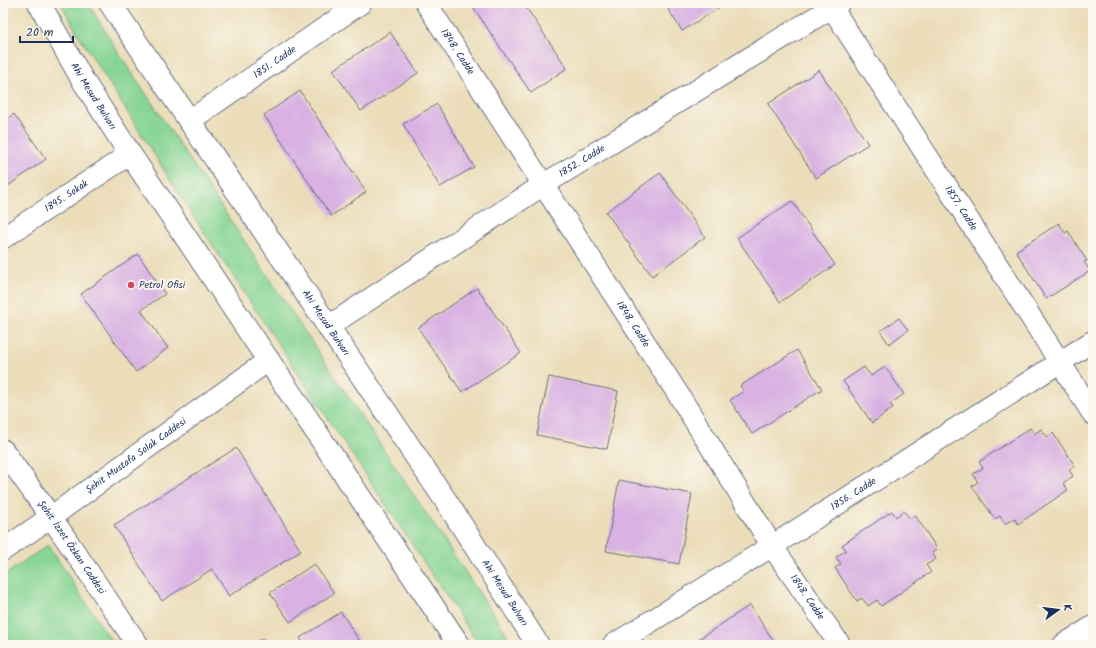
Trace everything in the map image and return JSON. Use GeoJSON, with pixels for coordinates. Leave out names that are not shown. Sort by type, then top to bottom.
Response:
{"type":"FeatureCollection","features":[{"type":"Feature","properties":{"kind":"main road","name":"Ahi Mesud Bulvarı"},"geometry":{"type":"LineString","coordinates":[[39,3],[82,78],[130,154],[459,645]]}},
{"type":"Feature","properties":{"kind":"main road","name":"Ahi Mesud Bulvarı"},"geometry":{"type":"LineString","coordinates":[[110,3],[329,326],[446,502],[538,645]]}},
{"type":"Feature","properties":{"kind":"main road"},"geometry":{"type":"LineString","coordinates":[[1064,645],[1093,627]]}},
{"type":"Feature","properties":{"kind":"street","name":"1851. Cadde"},"geometry":{"type":"LineString","coordinates":[[189,121],[361,3]]}},
{"type":"Feature","properties":{"kind":"street","name":"1848. Cadde"},"geometry":{"type":"LineString","coordinates":[[426,3],[680,397],[772,546],[840,645]]}},
{"type":"Feature","properties":{"kind":"street","name":"1852. Cadde"},"geometry":{"type":"LineString","coordinates":[[329,326],[543,185],[833,4]]}},
{"type":"Feature","properties":{"kind":"street","name":"1857. Cadde"},"geometry":{"type":"LineString","coordinates":[[833,4],[1059,363],[1093,414]]}},
{"type":"Feature","properties":{"kind":"street","name":"1895. Sokak"},"geometry":{"type":"LineString","coordinates":[[3,238],[130,154]]}},
{"type":"Feature","properties":{"kind":"street","name":"1856. Cadde"},"geometry":{"type":"LineString","coordinates":[[613,645],[772,546],[1093,341]]}},
{"type":"Feature","properties":{"kind":"street","name":"Şehit Mustafa Solak Caddesi"},"geometry":{"type":"LineString","coordinates":[[3,550],[268,360]]}},
{"type":"Feature","properties":{"kind":"street","name":"Şehit İzzet Özkan Caddesi"},"geometry":{"type":"LineString","coordinates":[[3,450],[51,517],[138,645]]}},
{"type":"Feature","properties":{"kind":"green space"},"geometry":{"type":"Polygon","coordinates":[[[61,3],[88,3],[118,52],[514,645],[479,645],[193,216],[76,31],[61,3]]]}},
{"type":"Feature","properties":{"kind":"green space"},"geometry":{"type":"Polygon","coordinates":[[[48,545],[114,645],[3,645],[3,576],[48,545]]]}},
{"type":"Feature","properties":{"kind":"building"},"geometry":{"type":"Polygon","coordinates":[[[523,3],[567,68],[531,93],[471,4],[523,3]]]}},
{"type":"Feature","properties":{"kind":"building"},"geometry":{"type":"Polygon","coordinates":[[[664,3],[726,3],[682,31],[664,3]]]}},
{"type":"Feature","properties":{"kind":"building"},"geometry":{"type":"Polygon","coordinates":[[[390,32],[418,73],[361,111],[333,70],[390,32]]]}},
{"type":"Feature","properties":{"kind":"building"},"geometry":{"type":"Polygon","coordinates":[[[819,70],[868,144],[816,178],[768,104],[819,70]]]}},
{"type":"Feature","properties":{"kind":"building"},"geometry":{"type":"Polygon","coordinates":[[[300,91],[366,192],[331,216],[264,115],[300,91]]]}},
{"type":"Feature","properties":{"kind":"building"},"geometry":{"type":"Polygon","coordinates":[[[437,104],[474,167],[440,187],[403,124],[437,104]]]}},
{"type":"Feature","properties":{"kind":"building"},"geometry":{"type":"Polygon","coordinates":[[[14,114],[46,159],[5,188],[3,185],[3,122],[14,114]]]}},
{"type":"Feature","properties":{"kind":"building"},"geometry":{"type":"Polygon","coordinates":[[[660,173],[705,237],[652,276],[606,212],[660,173]]]}},
{"type":"Feature","properties":{"kind":"building"},"geometry":{"type":"Polygon","coordinates":[[[792,201],[835,265],[780,302],[737,238],[792,201]]]}},
{"type":"Feature","properties":{"kind":"building"},"geometry":{"type":"Polygon","coordinates":[[[1059,223],[1065,233],[1068,231],[1087,261],[1084,262],[1090,271],[1046,299],[1016,251],[1059,223]]]}},
{"type":"Feature","properties":{"kind":"building"},"geometry":{"type":"Polygon","coordinates":[[[138,254],[165,294],[141,310],[168,348],[136,372],[81,294],[138,254]]]}},
{"type":"Feature","properties":{"kind":"building"},"geometry":{"type":"Polygon","coordinates":[[[477,288],[521,353],[462,392],[418,328],[477,288]]]}},
{"type":"Feature","properties":{"kind":"building"},"geometry":{"type":"Polygon","coordinates":[[[899,318],[908,330],[889,344],[880,331],[899,318]]]}},
{"type":"Feature","properties":{"kind":"building"},"geometry":{"type":"Polygon","coordinates":[[[797,350],[822,389],[752,434],[730,400],[744,391],[740,386],[797,350]]]}},
{"type":"Feature","properties":{"kind":"building"},"geometry":{"type":"Polygon","coordinates":[[[864,367],[871,376],[885,367],[904,394],[890,404],[893,408],[872,423],[843,381],[864,367]]]}},
{"type":"Feature","properties":{"kind":"building"},"geometry":{"type":"Polygon","coordinates":[[[549,377],[618,391],[607,449],[537,435],[549,377]]]}},
{"type":"Feature","properties":{"kind":"building"},"geometry":{"type":"Polygon","coordinates":[[[1030,428],[1034,434],[1041,429],[1047,437],[1053,433],[1075,466],[1069,470],[1073,476],[1063,483],[1068,490],[1018,524],[1014,518],[1005,524],[1000,516],[995,519],[972,486],[978,482],[973,474],[983,468],[979,462],[1030,428]]]}},
{"type":"Feature","properties":{"kind":"building"},"geometry":{"type":"Polygon","coordinates":[[[236,448],[301,551],[229,596],[212,569],[162,601],[114,525],[236,448]]]}},
{"type":"Feature","properties":{"kind":"building"},"geometry":{"type":"Polygon","coordinates":[[[619,480],[692,494],[679,564],[606,551],[619,480]]]}},
{"type":"Feature","properties":{"kind":"building"},"geometry":{"type":"Polygon","coordinates":[[[892,511],[896,517],[904,511],[910,519],[915,515],[937,549],[932,553],[936,559],[926,565],[931,572],[881,606],[877,600],[868,606],[862,598],[857,601],[835,568],[841,564],[836,557],[846,550],[842,545],[892,511]]]}},
{"type":"Feature","properties":{"kind":"building"},"geometry":{"type":"Polygon","coordinates":[[[314,564],[334,593],[290,622],[270,593],[314,564]]]}},
{"type":"Feature","properties":{"kind":"building"},"geometry":{"type":"Polygon","coordinates":[[[750,605],[776,645],[690,645],[750,605]]]}},
{"type":"Feature","properties":{"kind":"building"},"geometry":{"type":"Polygon","coordinates":[[[341,612],[362,645],[304,645],[300,638],[341,612]]]}},
{"type":"Feature","properties":{"kind":"building"},"geometry":{"type":"Polygon","coordinates":[[[263,638],[268,645],[252,645],[263,638]]]}},
{"type":"Feature","properties":{"kind":"place","name":"Petrol Ofisi"},"geometry":{"type":"Point","coordinates":[131,285]}}]}
